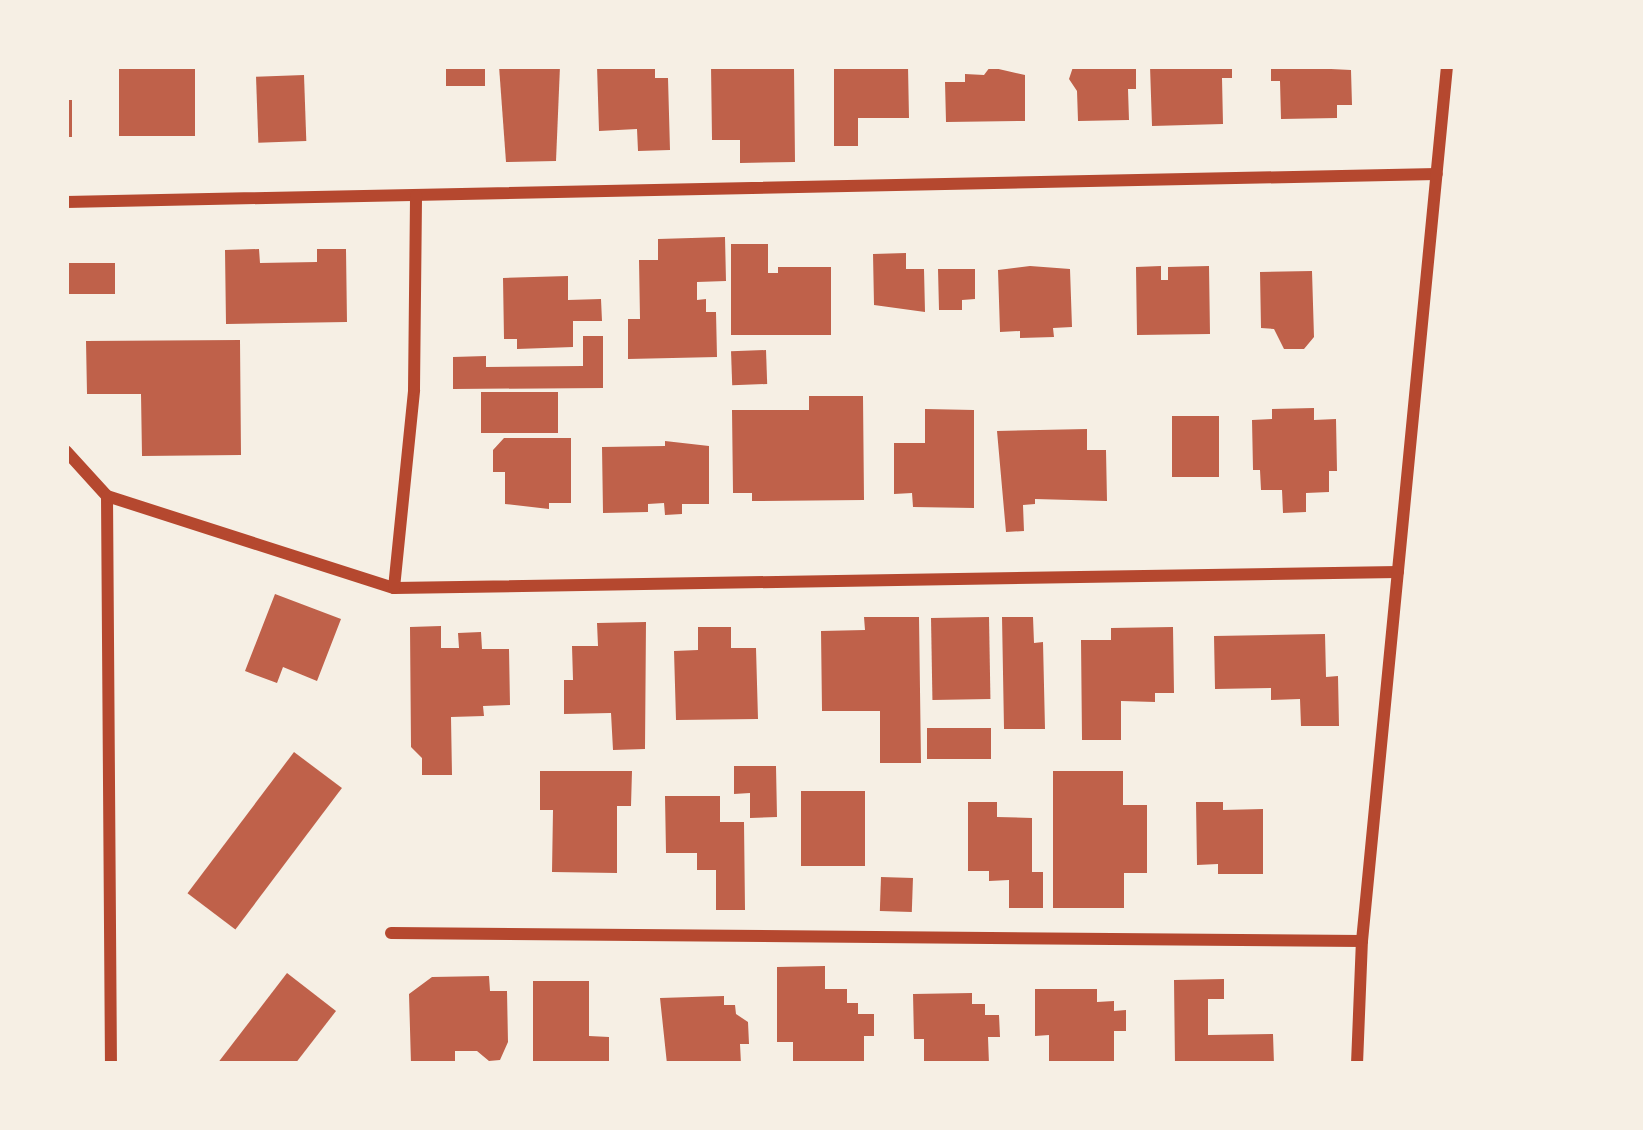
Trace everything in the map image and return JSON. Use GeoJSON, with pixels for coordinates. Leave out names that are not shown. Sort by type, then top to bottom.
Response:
{"type":"FeatureCollection","features":[{"type":"Feature","properties":{"kind":"street"},"geometry":{"type":"LineString","coordinates":[[1357,1064],[1362,941],[1447,66]]}},
{"type":"Feature","properties":{"kind":"street"},"geometry":{"type":"LineString","coordinates":[[66,202],[1437,174]]}},
{"type":"Feature","properties":{"kind":"street"},"geometry":{"type":"LineString","coordinates":[[394,588],[414,390],[416,196]]}},
{"type":"Feature","properties":{"kind":"street"},"geometry":{"type":"LineString","coordinates":[[66,451],[107,496],[394,588],[1397,572]]}},
{"type":"Feature","properties":{"kind":"street"},"geometry":{"type":"LineString","coordinates":[[107,496],[111,1064]]}},
{"type":"Feature","properties":{"kind":"street"},"geometry":{"type":"LineString","coordinates":[[391,933],[1362,941]]}},
{"type":"Feature","properties":{"kind":"building"},"geometry":{"type":"Polygon","coordinates":[[[119,66],[195,66],[195,136],[119,136],[119,66]]]}},
{"type":"Feature","properties":{"kind":"building"},"geometry":{"type":"Polygon","coordinates":[[[446,66],[485,66],[485,86],[446,86],[446,66]]]}},
{"type":"Feature","properties":{"kind":"building"},"geometry":{"type":"Polygon","coordinates":[[[499,66],[560,66],[556,161],[506,162],[499,66]]]}},
{"type":"Feature","properties":{"kind":"building"},"geometry":{"type":"Polygon","coordinates":[[[597,66],[655,66],[655,78],[668,78],[670,150],[638,151],[637,129],[599,131],[597,66]]]}},
{"type":"Feature","properties":{"kind":"building"},"geometry":{"type":"Polygon","coordinates":[[[711,66],[794,67],[795,162],[740,163],[740,140],[712,140],[711,66]]]}},
{"type":"Feature","properties":{"kind":"building"},"geometry":{"type":"Polygon","coordinates":[[[834,66],[908,66],[909,118],[858,118],[858,146],[834,146],[834,66]]]}},
{"type":"Feature","properties":{"kind":"building"},"geometry":{"type":"Polygon","coordinates":[[[1136,66],[1136,89],[1128,89],[1129,120],[1078,121],[1077,91],[1069,79],[1073,67],[1136,66]]]}},
{"type":"Feature","properties":{"kind":"building"},"geometry":{"type":"Polygon","coordinates":[[[1150,66],[1232,66],[1232,78],[1222,78],[1223,124],[1152,126],[1150,66]]]}},
{"type":"Feature","properties":{"kind":"building"},"geometry":{"type":"Polygon","coordinates":[[[1271,66],[1351,70],[1352,105],[1337,105],[1337,118],[1281,119],[1280,81],[1271,81],[1271,66]]]}},
{"type":"Feature","properties":{"kind":"building"},"geometry":{"type":"Polygon","coordinates":[[[990,67],[1025,75],[1025,121],[946,122],[945,82],[965,82],[965,74],[984,75],[990,67]]]}},
{"type":"Feature","properties":{"kind":"building"},"geometry":{"type":"Polygon","coordinates":[[[304,75],[306,141],[258,143],[256,77],[304,75]]]}},
{"type":"Feature","properties":{"kind":"building"},"geometry":{"type":"Polygon","coordinates":[[[66,100],[72,100],[72,137],[66,137],[66,100]]]}},
{"type":"Feature","properties":{"kind":"building"},"geometry":{"type":"Polygon","coordinates":[[[725,237],[726,281],[697,282],[697,300],[706,299],[706,312],[716,312],[717,357],[628,359],[628,319],[640,319],[639,260],[658,260],[658,239],[725,237]]]}},
{"type":"Feature","properties":{"kind":"building"},"geometry":{"type":"Polygon","coordinates":[[[731,244],[768,244],[768,273],[778,273],[778,267],[831,267],[831,335],[731,335],[731,244]]]}},
{"type":"Feature","properties":{"kind":"building"},"geometry":{"type":"Polygon","coordinates":[[[259,249],[260,263],[317,262],[317,249],[346,249],[347,322],[226,324],[225,250],[259,249]]]}},
{"type":"Feature","properties":{"kind":"building"},"geometry":{"type":"Polygon","coordinates":[[[906,253],[906,269],[924,269],[925,312],[874,305],[873,254],[906,253]]]}},
{"type":"Feature","properties":{"kind":"building"},"geometry":{"type":"Polygon","coordinates":[[[68,263],[115,263],[115,294],[68,294],[68,263]]]}},
{"type":"Feature","properties":{"kind":"building"},"geometry":{"type":"Polygon","coordinates":[[[1161,266],[1161,280],[1168,280],[1168,267],[1209,266],[1210,334],[1137,335],[1136,267],[1161,266]]]}},
{"type":"Feature","properties":{"kind":"building"},"geometry":{"type":"Polygon","coordinates":[[[938,269],[975,269],[975,299],[962,300],[962,310],[939,310],[938,269]]]}},
{"type":"Feature","properties":{"kind":"building"},"geometry":{"type":"Polygon","coordinates":[[[1070,269],[1072,327],[1053,328],[1054,337],[1020,338],[1020,331],[1000,332],[998,270],[1070,269]]]}},
{"type":"Feature","properties":{"kind":"building"},"geometry":{"type":"Polygon","coordinates":[[[1312,271],[1314,337],[1304,349],[1284,349],[1274,329],[1261,328],[1260,272],[1312,271]]]}},
{"type":"Feature","properties":{"kind":"building"},"geometry":{"type":"Polygon","coordinates":[[[568,276],[568,300],[601,299],[602,321],[573,321],[573,347],[517,349],[517,339],[504,339],[503,278],[568,276]]]}},
{"type":"Feature","properties":{"kind":"building"},"geometry":{"type":"Polygon","coordinates":[[[583,336],[603,336],[603,388],[453,389],[453,357],[486,356],[486,367],[583,366],[583,336]]]}},
{"type":"Feature","properties":{"kind":"building"},"geometry":{"type":"Polygon","coordinates":[[[240,340],[241,455],[142,456],[141,394],[87,394],[86,341],[240,340]]]}},
{"type":"Feature","properties":{"kind":"building"},"geometry":{"type":"Polygon","coordinates":[[[766,350],[767,384],[732,385],[731,351],[766,350]]]}},
{"type":"Feature","properties":{"kind":"building"},"geometry":{"type":"Polygon","coordinates":[[[481,392],[558,392],[558,433],[481,433],[481,392]]]}},
{"type":"Feature","properties":{"kind":"building"},"geometry":{"type":"Polygon","coordinates":[[[809,396],[863,396],[864,500],[752,501],[752,493],[733,493],[732,410],[809,410],[809,396]]]}},
{"type":"Feature","properties":{"kind":"building"},"geometry":{"type":"Polygon","coordinates":[[[1314,408],[1314,420],[1336,419],[1337,471],[1329,471],[1329,492],[1306,493],[1306,512],[1283,513],[1282,490],[1261,490],[1260,470],[1253,470],[1252,420],[1272,419],[1272,409],[1314,408]]]}},
{"type":"Feature","properties":{"kind":"building"},"geometry":{"type":"Polygon","coordinates":[[[925,409],[974,410],[974,508],[913,507],[912,493],[894,494],[894,443],[925,443],[925,409]]]}},
{"type":"Feature","properties":{"kind":"building"},"geometry":{"type":"Polygon","coordinates":[[[1172,416],[1219,416],[1219,477],[1172,477],[1172,416]]]}},
{"type":"Feature","properties":{"kind":"building"},"geometry":{"type":"Polygon","coordinates":[[[1087,429],[1087,450],[1106,450],[1107,501],[1035,499],[1035,504],[1023,505],[1024,531],[1006,532],[997,431],[1087,429]]]}},
{"type":"Feature","properties":{"kind":"building"},"geometry":{"type":"Polygon","coordinates":[[[504,438],[571,438],[571,503],[549,503],[549,509],[505,504],[505,472],[493,472],[493,450],[504,438]]]}},
{"type":"Feature","properties":{"kind":"building"},"geometry":{"type":"Polygon","coordinates":[[[665,441],[709,446],[709,504],[682,504],[682,514],[665,515],[664,503],[648,504],[648,512],[603,513],[602,447],[665,446],[665,441]]]}},
{"type":"Feature","properties":{"kind":"building"},"geometry":{"type":"Polygon","coordinates":[[[275,594],[341,619],[317,681],[283,667],[277,683],[245,671],[275,594]]]}},
{"type":"Feature","properties":{"kind":"building"},"geometry":{"type":"Polygon","coordinates":[[[864,617],[919,617],[921,763],[880,763],[880,711],[822,711],[821,631],[865,630],[864,617]]]}},
{"type":"Feature","properties":{"kind":"building"},"geometry":{"type":"Polygon","coordinates":[[[989,617],[990,699],[932,700],[931,618],[989,617]]]}},
{"type":"Feature","properties":{"kind":"building"},"geometry":{"type":"Polygon","coordinates":[[[1002,617],[1033,617],[1034,643],[1043,642],[1045,729],[1004,729],[1002,617]]]}},
{"type":"Feature","properties":{"kind":"building"},"geometry":{"type":"Polygon","coordinates":[[[646,622],[645,749],[613,750],[611,713],[564,714],[564,680],[573,680],[572,646],[598,646],[597,623],[646,622]]]}},
{"type":"Feature","properties":{"kind":"building"},"geometry":{"type":"Polygon","coordinates":[[[441,626],[441,648],[459,648],[458,633],[481,632],[482,649],[509,649],[510,705],[483,706],[484,716],[451,717],[452,775],[422,775],[422,758],[411,747],[410,627],[441,626]]]}},
{"type":"Feature","properties":{"kind":"building"},"geometry":{"type":"Polygon","coordinates":[[[698,627],[731,627],[731,648],[756,648],[758,719],[676,720],[674,651],[698,650],[698,627]]]}},
{"type":"Feature","properties":{"kind":"building"},"geometry":{"type":"Polygon","coordinates":[[[1173,627],[1174,693],[1155,693],[1155,702],[1121,701],[1121,740],[1082,740],[1081,640],[1111,640],[1111,628],[1173,627]]]}},
{"type":"Feature","properties":{"kind":"building"},"geometry":{"type":"Polygon","coordinates":[[[1325,634],[1326,677],[1338,676],[1339,726],[1301,726],[1300,699],[1271,700],[1271,688],[1215,689],[1214,636],[1325,634]]]}},
{"type":"Feature","properties":{"kind":"building"},"geometry":{"type":"Polygon","coordinates":[[[927,728],[991,728],[991,759],[927,759],[927,728]]]}},
{"type":"Feature","properties":{"kind":"building"},"geometry":{"type":"Polygon","coordinates":[[[294,752],[342,788],[235,929],[187,893],[294,752]]]}},
{"type":"Feature","properties":{"kind":"building"},"geometry":{"type":"Polygon","coordinates":[[[734,766],[776,766],[777,817],[750,818],[750,793],[734,794],[734,766]]]}},
{"type":"Feature","properties":{"kind":"building"},"geometry":{"type":"Polygon","coordinates":[[[540,771],[632,771],[631,806],[617,806],[617,873],[552,872],[553,810],[540,810],[540,771]]]}},
{"type":"Feature","properties":{"kind":"building"},"geometry":{"type":"Polygon","coordinates":[[[1053,771],[1123,771],[1123,805],[1147,805],[1147,873],[1124,873],[1124,908],[1053,908],[1053,771]]]}},
{"type":"Feature","properties":{"kind":"building"},"geometry":{"type":"Polygon","coordinates":[[[801,791],[865,791],[865,866],[801,866],[801,791]]]}},
{"type":"Feature","properties":{"kind":"building"},"geometry":{"type":"Polygon","coordinates":[[[665,796],[720,796],[720,822],[744,822],[745,910],[716,910],[716,870],[697,870],[697,853],[666,853],[665,796]]]}},
{"type":"Feature","properties":{"kind":"building"},"geometry":{"type":"Polygon","coordinates":[[[968,802],[997,802],[997,817],[1032,818],[1032,872],[1043,872],[1043,908],[1009,908],[1009,880],[989,881],[989,871],[968,871],[968,802]]]}},
{"type":"Feature","properties":{"kind":"building"},"geometry":{"type":"Polygon","coordinates":[[[1196,802],[1223,802],[1223,810],[1263,809],[1263,874],[1218,874],[1218,864],[1197,865],[1196,802]]]}},
{"type":"Feature","properties":{"kind":"building"},"geometry":{"type":"Polygon","coordinates":[[[881,877],[913,878],[912,912],[880,911],[881,877]]]}},
{"type":"Feature","properties":{"kind":"building"},"geometry":{"type":"Polygon","coordinates":[[[825,966],[825,989],[847,989],[847,1003],[858,1003],[858,1014],[874,1014],[874,1036],[864,1036],[864,1064],[793,1064],[793,1042],[777,1042],[777,967],[825,966]]]}},
{"type":"Feature","properties":{"kind":"building"},"geometry":{"type":"Polygon","coordinates":[[[287,973],[336,1011],[295,1064],[217,1064],[287,973]]]}},
{"type":"Feature","properties":{"kind":"building"},"geometry":{"type":"Polygon","coordinates":[[[489,976],[490,991],[507,991],[508,1042],[500,1060],[489,1061],[477,1051],[455,1051],[455,1064],[411,1064],[409,994],[432,977],[489,976]]]}},
{"type":"Feature","properties":{"kind":"building"},"geometry":{"type":"Polygon","coordinates":[[[1224,979],[1224,999],[1208,999],[1208,1035],[1273,1034],[1274,1064],[1175,1064],[1174,980],[1224,979]]]}},
{"type":"Feature","properties":{"kind":"building"},"geometry":{"type":"Polygon","coordinates":[[[533,981],[589,981],[589,1036],[609,1037],[609,1064],[533,1064],[533,981]]]}},
{"type":"Feature","properties":{"kind":"building"},"geometry":{"type":"Polygon","coordinates":[[[1035,989],[1097,989],[1097,1002],[1114,1001],[1114,1011],[1126,1010],[1126,1031],[1114,1031],[1114,1064],[1049,1064],[1049,1035],[1035,1036],[1035,989]]]}},
{"type":"Feature","properties":{"kind":"building"},"geometry":{"type":"Polygon","coordinates":[[[972,993],[972,1004],[985,1004],[985,1015],[999,1015],[1000,1037],[988,1037],[989,1064],[924,1064],[924,1039],[914,1039],[913,994],[972,993]]]}},
{"type":"Feature","properties":{"kind":"building"},"geometry":{"type":"Polygon","coordinates":[[[724,996],[724,1005],[735,1005],[736,1014],[748,1022],[749,1044],[740,1044],[741,1064],[667,1064],[660,998],[724,996]]]}}]}
